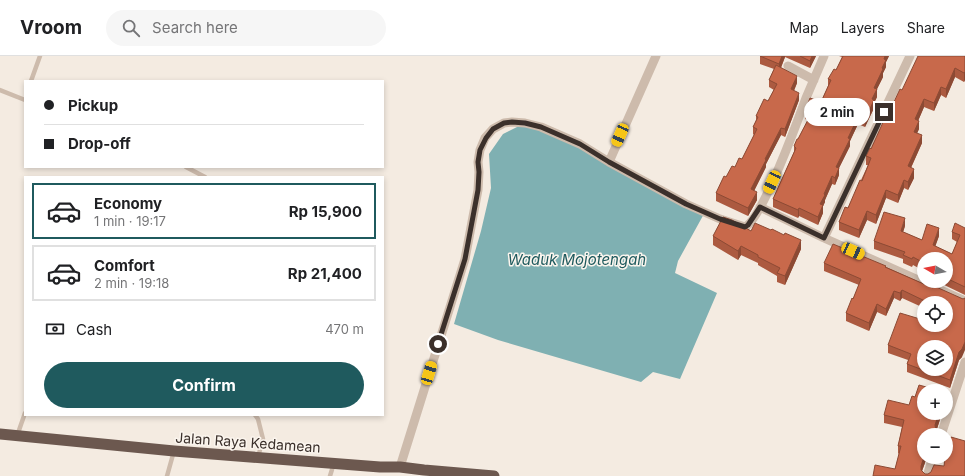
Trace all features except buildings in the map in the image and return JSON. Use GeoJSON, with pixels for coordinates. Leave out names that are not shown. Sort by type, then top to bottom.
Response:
{"type":"FeatureCollection","features":[{"type":"Feature","properties":{"kind":"highway","name":"Jalan Raya Kedamean"},"geometry":{"type":"LineString","coordinates":[[0,434],[174,451],[334,463],[379,469],[400,467],[423,473],[494,476]]}},
{"type":"Feature","properties":{"kind":"street"},"geometry":{"type":"LineString","coordinates":[[609,162],[656,56]]}},
{"type":"Feature","properties":{"kind":"street"},"geometry":{"type":"LineString","coordinates":[[400,467],[465,259],[478,190],[478,162],[480,150],[486,138],[493,129],[504,123],[512,122],[525,123],[541,127],[580,144],[609,162],[686,204],[720,219],[745,227],[760,207],[778,170],[824,56]]}},
{"type":"Feature","properties":{"kind":"street"},"geometry":{"type":"LineString","coordinates":[[824,238],[910,56]]}},
{"type":"Feature","properties":{"kind":"street"},"geometry":{"type":"LineString","coordinates":[[788,66],[814,80]]}},
{"type":"Feature","properties":{"kind":"street"},"geometry":{"type":"LineString","coordinates":[[760,207],[824,238],[965,301]]}},
{"type":"Feature","properties":{"kind":"street"},"geometry":{"type":"LineString","coordinates":[[943,428],[965,362]]}},
{"type":"Feature","properties":{"kind":"street"},"geometry":{"type":"LineString","coordinates":[[927,476],[931,464]]}},
{"type":"Feature","properties":{"kind":"lane"},"geometry":{"type":"LineString","coordinates":[[31,80],[40,56]]}},
{"type":"Feature","properties":{"kind":"lane"},"geometry":{"type":"LineString","coordinates":[[0,90],[24,100]]}},
{"type":"Feature","properties":{"kind":"lane"},"geometry":{"type":"LineString","coordinates":[[188,168],[203,176]]}},
{"type":"Feature","properties":{"kind":"lane"},"geometry":{"type":"LineString","coordinates":[[17,436],[24,416]]}},
{"type":"Feature","properties":{"kind":"lane"},"geometry":{"type":"LineString","coordinates":[[256,416],[258,419],[263,439],[258,458]]}},
{"type":"Feature","properties":{"kind":"lane"},"geometry":{"type":"LineString","coordinates":[[167,476],[174,451]]}},
{"type":"Feature","properties":{"kind":"lane"},"geometry":{"type":"LineString","coordinates":[[330,476],[334,463]]}},
{"type":"Feature","properties":{"kind":"water","name":"Waduk Mojotengah"},"geometry":{"type":"Polygon","coordinates":[[[525,123],[606,160],[705,212],[678,261],[675,273],[717,293],[680,379],[653,372],[641,382],[498,340],[454,324],[481,231],[491,188],[489,154],[503,134],[525,123]]]}},
{"type":"Feature","properties":{"kind":"route"},"geometry":{"type":"LineString","coordinates":[[438,344],[465,259],[478,190],[478,162],[480,150],[486,138],[493,129],[504,123],[525,123],[541,127],[580,144],[609,162],[686,204],[720,219],[745,227],[760,207],[824,238],[884,112]]}}]}
